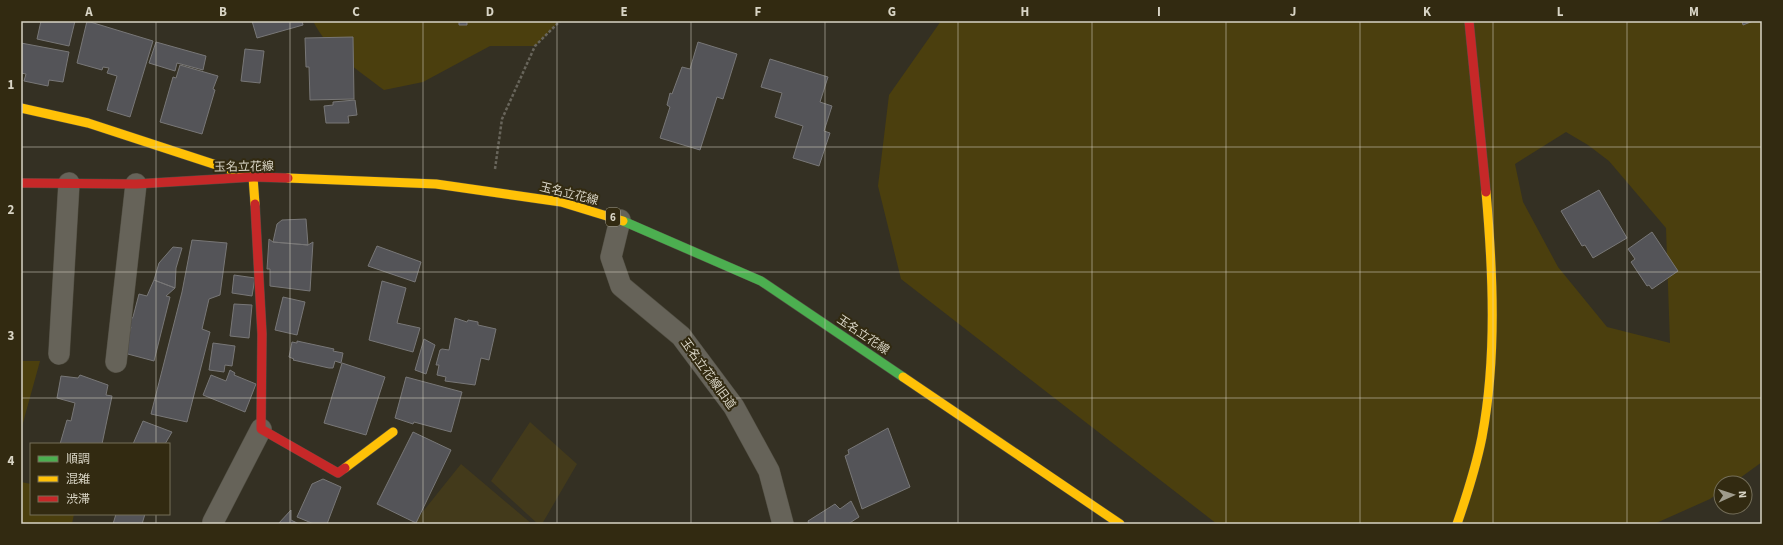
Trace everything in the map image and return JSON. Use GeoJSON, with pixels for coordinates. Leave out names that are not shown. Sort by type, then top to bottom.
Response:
{"type":"FeatureCollection","features":[{"type":"Feature","properties":{"kind":"main road"},"geometry":{"type":"LineString","coordinates":[[1457,524],[1470,491],[1485,417],[1492,336],[1490,230],[1469,21]]}},
{"type":"Feature","properties":{"kind":"main road","name":"6"},"geometry":{"type":"LineString","coordinates":[[21,108],[88,123],[252,176]]}},
{"type":"Feature","properties":{"kind":"main road","name":"玉名立花線"},"geometry":{"type":"LineString","coordinates":[[21,183],[136,184],[252,176],[436,184],[562,202],[620,220],[761,281],[1120,524]]}},
{"type":"Feature","properties":{"kind":"main road"},"geometry":{"type":"LineString","coordinates":[[252,176],[260,271],[263,368],[261,429],[338,473],[393,432]]}},
{"type":"Feature","properties":{"kind":"street"},"geometry":{"type":"LineString","coordinates":[[59,354],[70,183]]}},
{"type":"Feature","properties":{"kind":"street"},"geometry":{"type":"LineString","coordinates":[[116,362],[136,184]]}},
{"type":"Feature","properties":{"kind":"street","name":"玉名立花線旧道"},"geometry":{"type":"LineString","coordinates":[[620,220],[611,257],[621,286],[681,336],[734,407],[769,471],[783,524]]}},
{"type":"Feature","properties":{"kind":"street"},"geometry":{"type":"LineString","coordinates":[[213,522],[261,429]]}},
{"type":"Feature","properties":{"kind":"path"},"geometry":{"type":"LineString","coordinates":[[498,192],[492,188],[502,118],[535,46],[560,21]]}},
{"type":"Feature","properties":{"kind":"shaded area"},"geometry":{"type":"Polygon","coordinates":[[[313,21],[560,21],[535,46],[490,46],[423,82],[384,90],[335,51],[319,32],[313,21]]]}},
{"type":"Feature","properties":{"kind":"shaded area"},"geometry":{"type":"Polygon","coordinates":[[[941,21],[1762,21],[1762,462],[1744,475],[1713,475],[1713,497],[1654,524],[1217,524],[901,279],[878,186],[889,95],[941,21]],[[1566,132],[1515,164],[1523,202],[1558,267],[1607,327],[1670,343],[1666,228],[1609,161],[1588,145],[1566,132]]]}},
{"type":"Feature","properties":{"kind":"shaded area"},"geometry":{"type":"Polygon","coordinates":[[[21,361],[40,361],[21,430],[21,361]]]}},
{"type":"Feature","properties":{"kind":"shaded area"},"geometry":{"type":"Polygon","coordinates":[[[530,422],[577,464],[542,524],[538,524],[491,481],[530,422]]]}},
{"type":"Feature","properties":{"kind":"shaded area"},"geometry":{"type":"Polygon","coordinates":[[[461,464],[532,524],[413,524],[461,464]]]}},
{"type":"Feature","properties":{"kind":"shaded area"},"geometry":{"type":"Polygon","coordinates":[[[21,482],[30,484],[30,515],[74,515],[72,524],[21,524],[21,482]]]}},
{"type":"Feature","properties":{"kind":"building"},"geometry":{"type":"Polygon","coordinates":[[[41,21],[75,21],[69,46],[37,39],[41,21]]]}},
{"type":"Feature","properties":{"kind":"building"},"geometry":{"type":"Polygon","coordinates":[[[87,21],[153,41],[130,117],[107,110],[117,76],[107,73],[109,68],[103,67],[102,70],[77,63],[87,21]]]}},
{"type":"Feature","properties":{"kind":"building"},"geometry":{"type":"Polygon","coordinates":[[[252,21],[302,21],[303,25],[257,38],[252,21]]]}},
{"type":"Feature","properties":{"kind":"building"},"geometry":{"type":"Polygon","coordinates":[[[459,21],[467,21],[467,25],[459,25],[459,21]]]}},
{"type":"Feature","properties":{"kind":"building"},"geometry":{"type":"Polygon","coordinates":[[[1742,21],[1753,21],[1743,25],[1742,21]]]}},
{"type":"Feature","properties":{"kind":"building"},"geometry":{"type":"Polygon","coordinates":[[[353,37],[354,99],[310,100],[309,67],[306,67],[305,38],[353,37]]]}},
{"type":"Feature","properties":{"kind":"building"},"geometry":{"type":"Polygon","coordinates":[[[156,42],[206,56],[203,70],[177,63],[175,71],[149,63],[156,42]]]}},
{"type":"Feature","properties":{"kind":"building"},"geometry":{"type":"Polygon","coordinates":[[[698,42],[737,54],[723,99],[717,97],[700,150],[660,138],[670,107],[667,105],[670,93],[672,94],[682,67],[690,69],[698,42]]]}},
{"type":"Feature","properties":{"kind":"building"},"geometry":{"type":"Polygon","coordinates":[[[21,43],[69,52],[63,82],[49,80],[48,86],[24,81],[26,74],[21,73],[21,43]]]}},
{"type":"Feature","properties":{"kind":"building"},"geometry":{"type":"Polygon","coordinates":[[[245,49],[264,51],[260,83],[241,81],[245,49]]]}},
{"type":"Feature","properties":{"kind":"building"},"geometry":{"type":"Polygon","coordinates":[[[770,59],[828,77],[820,102],[832,106],[824,131],[830,133],[819,166],[793,158],[803,126],[775,117],[782,93],[761,87],[770,59]]]}},
{"type":"Feature","properties":{"kind":"building"},"geometry":{"type":"Polygon","coordinates":[[[180,65],[218,76],[213,89],[215,90],[202,134],[160,122],[173,77],[176,78],[180,65]]]}},
{"type":"Feature","properties":{"kind":"building"},"geometry":{"type":"Polygon","coordinates":[[[355,100],[357,115],[348,116],[349,123],[326,123],[324,106],[333,105],[333,102],[355,100]]]}},
{"type":"Feature","properties":{"kind":"building"},"geometry":{"type":"Polygon","coordinates":[[[1599,190],[1627,238],[1593,258],[1585,245],[1582,246],[1561,211],[1599,190]]]}},
{"type":"Feature","properties":{"kind":"building"},"geometry":{"type":"Polygon","coordinates":[[[306,219],[308,245],[273,242],[277,224],[282,220],[306,219]]]}},
{"type":"Feature","properties":{"kind":"building"},"geometry":{"type":"Polygon","coordinates":[[[1652,232],[1678,271],[1652,289],[1649,285],[1647,286],[1631,262],[1635,259],[1628,249],[1652,232]]]}},
{"type":"Feature","properties":{"kind":"building"},"geometry":{"type":"Polygon","coordinates":[[[269,239],[273,242],[308,245],[313,242],[310,291],[270,286],[270,269],[267,269],[269,239]]]}},
{"type":"Feature","properties":{"kind":"building"},"geometry":{"type":"Polygon","coordinates":[[[192,240],[227,243],[220,295],[209,299],[202,329],[210,332],[187,422],[151,414],[182,292],[192,240]]]}},
{"type":"Feature","properties":{"kind":"building"},"geometry":{"type":"Polygon","coordinates":[[[377,246],[421,262],[415,282],[368,266],[377,246]]]}},
{"type":"Feature","properties":{"kind":"building"},"geometry":{"type":"Polygon","coordinates":[[[173,247],[182,248],[176,268],[175,288],[154,280],[159,263],[173,247]]]}},
{"type":"Feature","properties":{"kind":"building"},"geometry":{"type":"Polygon","coordinates":[[[234,275],[255,278],[252,296],[232,293],[234,275]]]}},
{"type":"Feature","properties":{"kind":"building"},"geometry":{"type":"Polygon","coordinates":[[[154,280],[175,288],[166,296],[170,297],[154,361],[124,353],[131,327],[128,324],[133,317],[139,294],[147,296],[154,280]]]}},
{"type":"Feature","properties":{"kind":"building"},"geometry":{"type":"Polygon","coordinates":[[[382,281],[406,288],[397,323],[420,328],[413,352],[369,340],[382,281]]]}},
{"type":"Feature","properties":{"kind":"building"},"geometry":{"type":"Polygon","coordinates":[[[283,297],[305,302],[297,335],[275,330],[283,297]]]}},
{"type":"Feature","properties":{"kind":"building"},"geometry":{"type":"Polygon","coordinates":[[[234,304],[252,305],[249,338],[230,336],[234,304]]]}},
{"type":"Feature","properties":{"kind":"building"},"geometry":{"type":"Polygon","coordinates":[[[455,318],[467,322],[468,320],[478,322],[478,325],[496,329],[489,360],[481,358],[475,385],[445,381],[446,377],[437,375],[439,365],[436,365],[440,350],[449,350],[455,318]]]}},
{"type":"Feature","properties":{"kind":"building"},"geometry":{"type":"Polygon","coordinates":[[[424,339],[435,345],[426,374],[415,370],[424,339]]]}},
{"type":"Feature","properties":{"kind":"building"},"geometry":{"type":"Polygon","coordinates":[[[297,341],[334,349],[333,351],[343,353],[341,363],[335,361],[333,368],[329,368],[293,360],[294,359],[289,357],[292,342],[297,343],[297,341]]]}},
{"type":"Feature","properties":{"kind":"building"},"geometry":{"type":"Polygon","coordinates":[[[213,343],[235,346],[232,366],[225,365],[224,372],[209,370],[213,343]]]}},
{"type":"Feature","properties":{"kind":"building"},"geometry":{"type":"Polygon","coordinates":[[[342,363],[385,377],[366,435],[324,423],[342,363]]]}},
{"type":"Feature","properties":{"kind":"building"},"geometry":{"type":"Polygon","coordinates":[[[230,370],[235,373],[234,375],[256,384],[245,412],[203,395],[211,375],[226,381],[230,370]]]}},
{"type":"Feature","properties":{"kind":"building"},"geometry":{"type":"Polygon","coordinates":[[[80,375],[108,385],[106,395],[112,396],[102,443],[60,443],[67,420],[71,421],[75,403],[57,398],[61,376],[78,378],[80,375]]]}},
{"type":"Feature","properties":{"kind":"building"},"geometry":{"type":"Polygon","coordinates":[[[406,377],[462,392],[451,432],[414,422],[413,424],[395,418],[406,377]]]}},
{"type":"Feature","properties":{"kind":"building"},"geometry":{"type":"Polygon","coordinates":[[[143,421],[172,432],[166,443],[133,443],[143,421]]]}},
{"type":"Feature","properties":{"kind":"building"},"geometry":{"type":"Polygon","coordinates":[[[888,428],[910,487],[862,509],[845,456],[849,454],[848,450],[888,428]]]}},
{"type":"Feature","properties":{"kind":"building"},"geometry":{"type":"Polygon","coordinates":[[[413,432],[451,450],[416,523],[377,504],[413,432]]]}},
{"type":"Feature","properties":{"kind":"building"},"geometry":{"type":"Polygon","coordinates":[[[323,479],[341,487],[327,524],[314,524],[297,517],[312,484],[323,479]]]}},
{"type":"Feature","properties":{"kind":"building"},"geometry":{"type":"Polygon","coordinates":[[[851,501],[859,517],[848,524],[809,524],[808,521],[835,504],[840,509],[851,501]]]}},
{"type":"Feature","properties":{"kind":"building"},"geometry":{"type":"Polygon","coordinates":[[[291,510],[291,520],[299,524],[278,524],[291,510]]]}},
{"type":"Feature","properties":{"kind":"building"},"geometry":{"type":"Polygon","coordinates":[[[116,515],[145,515],[142,524],[113,524],[116,515]]]}},
{"type":"Feature","properties":{"kind":"traffic: fast"},"geometry":{"type":"LineString","coordinates":[[623,221],[761,281],[903,377]]}},
{"type":"Feature","properties":{"kind":"traffic: slow"},"geometry":{"type":"LineString","coordinates":[[21,108],[88,123],[253,177],[255,204]]}},
{"type":"Feature","properties":{"kind":"traffic: slow"},"geometry":{"type":"LineString","coordinates":[[288,178],[436,184],[561,202],[623,221]]}},
{"type":"Feature","properties":{"kind":"traffic: slow"},"geometry":{"type":"LineString","coordinates":[[1457,524],[1480,448],[1487,407],[1490,376],[1492,345],[1492,284],[1486,192]]}},
{"type":"Feature","properties":{"kind":"traffic: slow"},"geometry":{"type":"LineString","coordinates":[[903,377],[1120,524]]}},
{"type":"Feature","properties":{"kind":"traffic: slow"},"geometry":{"type":"LineString","coordinates":[[345,468],[393,432]]}},
{"type":"Feature","properties":{"kind":"traffic: jam"},"geometry":{"type":"LineString","coordinates":[[1469,21],[1486,192]]}},
{"type":"Feature","properties":{"kind":"traffic: jam"},"geometry":{"type":"LineString","coordinates":[[21,183],[136,184],[253,177],[288,178]]}},
{"type":"Feature","properties":{"kind":"traffic: jam"},"geometry":{"type":"LineString","coordinates":[[255,204],[262,334],[261,429],[338,473],[345,468]]}}]}
